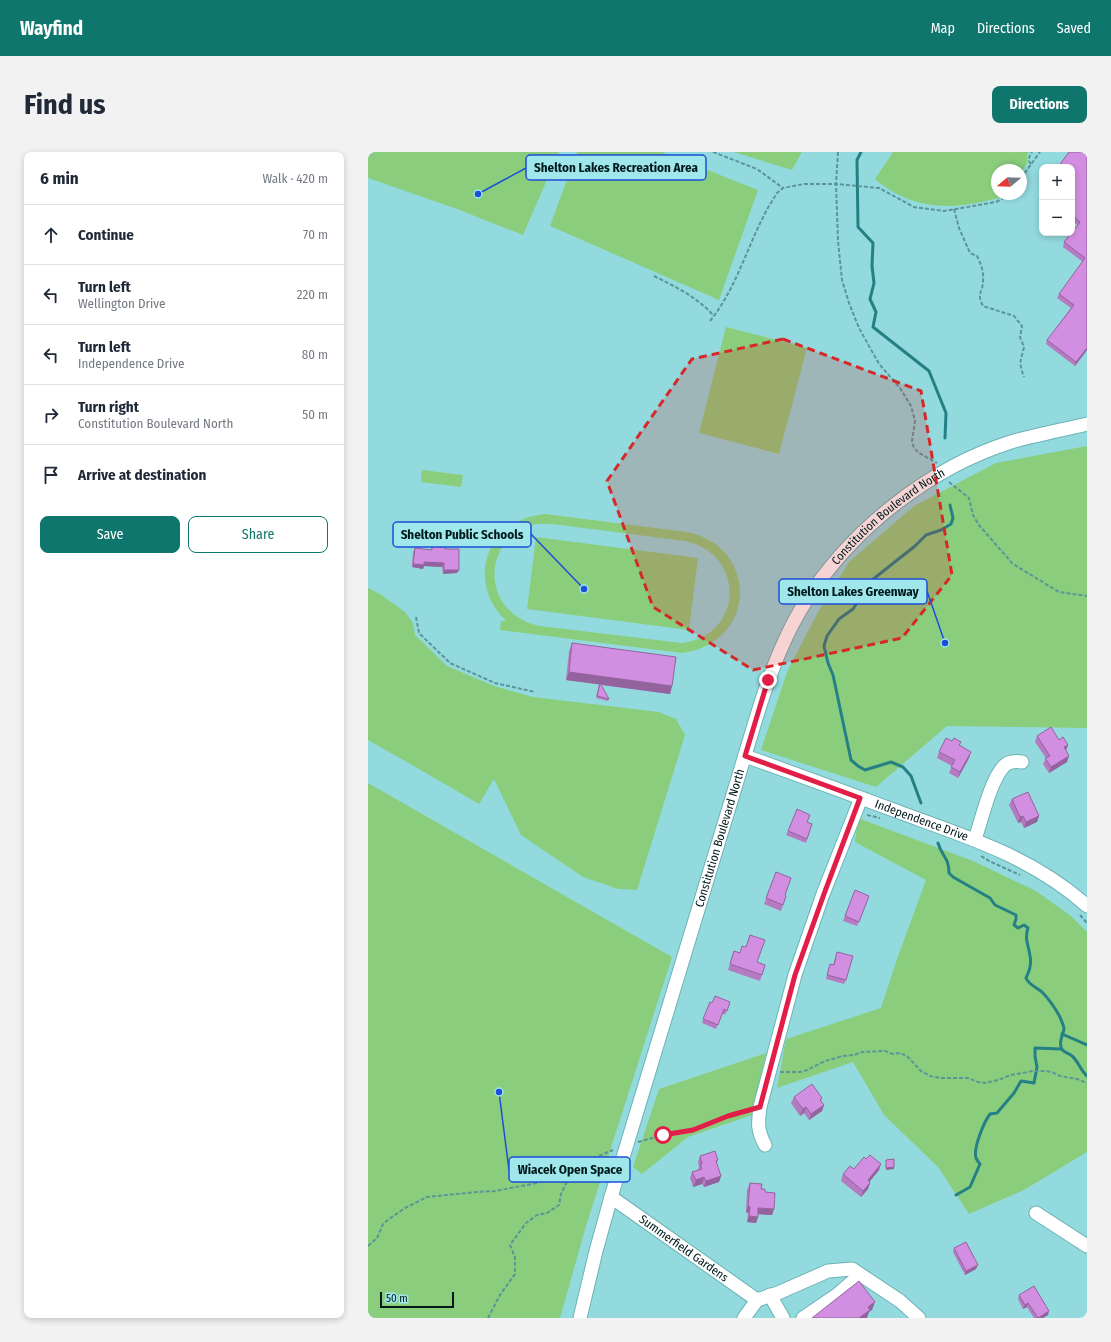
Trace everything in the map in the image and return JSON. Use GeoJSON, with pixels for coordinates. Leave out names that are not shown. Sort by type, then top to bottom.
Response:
{"type":"FeatureCollection","features":[{"type":"Feature","properties":{"kind":"street","name":"Constitution Boulevard North"},"geometry":{"type":"LineString","coordinates":[[580,1318],[596,1251],[626,1146],[768,680],[790,629],[820,580],[835,562],[883,514],[914,490],[956,466],[1010,443],[1087,424]]}},
{"type":"Feature","properties":{"kind":"street","name":"Independence Drive"},"geometry":{"type":"LineString","coordinates":[[745,756],[975,839],[1043,873],[1083,910]]}},
{"type":"Feature","properties":{"kind":"street"},"geometry":{"type":"LineString","coordinates":[[975,839],[990,791],[997,778],[1005,766],[1013,761],[1022,762]]}},
{"type":"Feature","properties":{"kind":"street"},"geometry":{"type":"LineString","coordinates":[[765,1145],[759,1135],[758,1124],[760,1107],[768,1072],[795,975],[860,798]]}},
{"type":"Feature","properties":{"kind":"street","name":"Summerfield Gardens"},"geometry":{"type":"LineString","coordinates":[[611,1197],[757,1300]]}},
{"type":"Feature","properties":{"kind":"street"},"geometry":{"type":"LineString","coordinates":[[1036,1213],[1087,1246]]}},
{"type":"Feature","properties":{"kind":"street"},"geometry":{"type":"LineString","coordinates":[[744,1318],[757,1300],[828,1271],[852,1269],[900,1301],[919,1318]]}},
{"type":"Feature","properties":{"kind":"street"},"geometry":{"type":"LineString","coordinates":[[803,1318],[837,1295],[860,1275]]}},
{"type":"Feature","properties":{"kind":"street"},"geometry":{"type":"LineString","coordinates":[[770,1295],[783,1318]]}},
{"type":"Feature","properties":{"kind":"path"},"geometry":{"type":"LineString","coordinates":[[713,152],[756,168],[783,188]]}},
{"type":"Feature","properties":{"kind":"path"},"geometry":{"type":"LineString","coordinates":[[838,152],[836,218],[842,280],[849,303],[859,328],[879,364],[900,388],[911,406],[915,421],[912,441],[914,448],[918,453],[939,465]]}},
{"type":"Feature","properties":{"kind":"path"},"geometry":{"type":"LineString","coordinates":[[1031,164],[1028,158],[1032,152]]}},
{"type":"Feature","properties":{"kind":"path"},"geometry":{"type":"LineString","coordinates":[[1027,170],[1040,152]]}},
{"type":"Feature","properties":{"kind":"path"},"geometry":{"type":"LineString","coordinates":[[710,321],[720,308],[769,206],[777,193],[783,188],[804,184],[836,184],[879,188],[914,207],[944,211],[1000,200]]}},
{"type":"Feature","properties":{"kind":"path"},"geometry":{"type":"LineString","coordinates":[[954,209],[959,228],[970,253],[977,256],[982,266],[983,280],[982,287],[979,292],[982,306],[1014,316],[1022,326],[1020,337],[1024,347],[1020,358],[1020,363],[1024,377]]}},
{"type":"Feature","properties":{"kind":"path"},"geometry":{"type":"LineString","coordinates":[[654,276],[698,300],[714,316]]}},
{"type":"Feature","properties":{"kind":"path"},"geometry":{"type":"LineString","coordinates":[[948,482],[968,497],[973,515],[978,524],[1012,564],[1059,592],[1087,596]]}},
{"type":"Feature","properties":{"kind":"path"},"geometry":{"type":"LineString","coordinates":[[416,617],[419,633],[450,663],[495,683],[535,692]]}},
{"type":"Feature","properties":{"kind":"path"},"geometry":{"type":"LineString","coordinates":[[856,810],[881,818]]}},
{"type":"Feature","properties":{"kind":"path"},"geometry":{"type":"LineString","coordinates":[[977,853],[989,861],[1021,875]]}},
{"type":"Feature","properties":{"kind":"path"},"geometry":{"type":"LineString","coordinates":[[1083,910],[1087,923]]}},
{"type":"Feature","properties":{"kind":"path"},"geometry":{"type":"LineString","coordinates":[[768,1072],[800,1072],[835,1058],[862,1052],[885,1051],[906,1056],[921,1071],[930,1076],[940,1078],[968,1078],[985,1083],[1011,1075],[1033,1071],[1044,1071],[1087,1082]]}},
{"type":"Feature","properties":{"kind":"path"},"geometry":{"type":"LineString","coordinates":[[368,1246],[377,1238],[383,1224],[389,1218],[427,1197],[495,1191],[538,1183],[572,1171],[596,1157],[626,1146],[663,1135],[693,1130],[728,1116],[760,1107]]}},
{"type":"Feature","properties":{"kind":"path"},"geometry":{"type":"LineString","coordinates":[[488,1318],[500,1295],[515,1274],[515,1257],[510,1245],[526,1222],[538,1215],[547,1213],[559,1205],[561,1194],[572,1171]]}},
{"type":"Feature","properties":{"kind":"highlighted area"},"geometry":{"type":"Polygon","coordinates":[[[783,339],[921,391],[952,575],[902,638],[753,670],[653,607],[607,481],[692,359],[783,339]]]}},
{"type":"Feature","properties":{"kind":"green space"},"geometry":{"type":"Polygon","coordinates":[[[368,152],[559,152],[523,235],[457,209],[371,179],[368,177],[368,152]]]}},
{"type":"Feature","properties":{"kind":"green space"},"geometry":{"type":"Polygon","coordinates":[[[577,152],[662,152],[758,190],[719,300],[550,226],[577,152]]]}},
{"type":"Feature","properties":{"kind":"green space"},"geometry":{"type":"Polygon","coordinates":[[[734,152],[802,152],[792,170],[734,152]]]}},
{"type":"Feature","properties":{"kind":"green space"},"geometry":{"type":"Polygon","coordinates":[[[893,152],[1029,152],[1027,156],[1027,164],[991,164],[991,200],[970,204],[937,206],[921,203],[905,198],[890,190],[875,179],[893,152]]]}},
{"type":"Feature","properties":{"kind":"green space"},"geometry":{"type":"Polygon","coordinates":[[[726,327],[807,348],[779,454],[699,433],[726,327]]]}},
{"type":"Feature","properties":{"kind":"green space"},"geometry":{"type":"Polygon","coordinates":[[[1087,446],[1087,728],[947,726],[876,787],[761,750],[787,672],[817,614],[849,562],[914,506],[996,463],[1087,446]]]}},
{"type":"Feature","properties":{"kind":"green space"},"geometry":{"type":"Polygon","coordinates":[[[422,470],[463,475],[461,487],[421,482],[422,470]]]}},
{"type":"Feature","properties":{"kind":"green space"},"geometry":{"type":"Polygon","coordinates":[[[545,514],[687,532],[711,541],[728,556],[737,574],[740,594],[736,614],[725,632],[707,646],[682,653],[500,630],[501,621],[506,621],[493,605],[486,588],[485,570],[488,554],[497,539],[509,527],[525,518],[545,514]],[[536,524],[517,532],[504,545],[497,560],[494,576],[498,592],[506,607],[521,619],[540,626],[682,643],[702,637],[717,626],[726,611],[730,594],[727,577],[719,561],[705,549],[685,541],[552,524],[536,524]]]}},
{"type":"Feature","properties":{"kind":"green space"},"geometry":{"type":"Polygon","coordinates":[[[536,537],[698,558],[689,630],[527,609],[536,537]]]}},
{"type":"Feature","properties":{"kind":"green space"},"geometry":{"type":"Polygon","coordinates":[[[368,588],[380,594],[405,612],[413,623],[415,635],[447,666],[494,686],[533,697],[659,712],[676,719],[685,735],[637,890],[618,889],[583,877],[521,835],[494,779],[479,804],[368,740],[368,588]]]}},
{"type":"Feature","properties":{"kind":"green space"},"geometry":{"type":"Polygon","coordinates":[[[368,783],[672,957],[586,1226],[560,1318],[368,1318],[368,783]]]}},
{"type":"Feature","properties":{"kind":"green space"},"geometry":{"type":"Polygon","coordinates":[[[858,818],[973,861],[1036,891],[1071,916],[1087,932],[1087,1152],[1024,1190],[969,1214],[938,1167],[884,1115],[853,1062],[777,1088],[786,1039],[881,1008],[898,956],[926,880],[855,842],[858,818]]]}},
{"type":"Feature","properties":{"kind":"green space"},"geometry":{"type":"Polygon","coordinates":[[[766,1053],[752,1115],[688,1137],[642,1174],[633,1167],[659,1089],[766,1053]]]}},
{"type":"Feature","properties":{"kind":"building"},"geometry":{"type":"Polygon","coordinates":[[[1069,152],[1087,152],[1087,348],[1076,362],[1047,340],[1074,305],[1059,294],[1085,258],[1064,242],[1069,236],[1075,236],[1075,228],[1080,222],[1075,218],[1075,164],[1060,164],[1069,152]]]}},
{"type":"Feature","properties":{"kind":"building"},"geometry":{"type":"Polygon","coordinates":[[[432,545],[445,545],[445,549],[459,549],[459,570],[444,570],[444,563],[424,562],[424,565],[413,564],[415,548],[432,550],[432,545]]]}},
{"type":"Feature","properties":{"kind":"building"},"geometry":{"type":"Polygon","coordinates":[[[572,643],[676,657],[672,686],[569,672],[572,643]]]}},
{"type":"Feature","properties":{"kind":"building"},"geometry":{"type":"Polygon","coordinates":[[[600,683],[609,699],[597,696],[600,683]]]}},
{"type":"Feature","properties":{"kind":"building"},"geometry":{"type":"Polygon","coordinates":[[[1051,727],[1059,740],[1063,737],[1068,745],[1064,747],[1069,756],[1051,767],[1045,758],[1050,756],[1037,736],[1051,727]]]}},
{"type":"Feature","properties":{"kind":"building"},"geometry":{"type":"Polygon","coordinates":[[[946,738],[952,741],[954,738],[961,742],[959,745],[971,752],[960,772],[951,767],[955,760],[939,752],[946,738]]]}},
{"type":"Feature","properties":{"kind":"building"},"geometry":{"type":"Polygon","coordinates":[[[1028,792],[1039,816],[1026,822],[1023,816],[1020,817],[1012,799],[1028,792]]]}},
{"type":"Feature","properties":{"kind":"building"},"geometry":{"type":"Polygon","coordinates":[[[797,809],[810,815],[807,822],[812,824],[807,839],[788,831],[797,809]]]}},
{"type":"Feature","properties":{"kind":"building"},"geometry":{"type":"Polygon","coordinates":[[[776,872],[791,878],[783,905],[766,898],[776,872]]]}},
{"type":"Feature","properties":{"kind":"building"},"geometry":{"type":"Polygon","coordinates":[[[855,890],[869,896],[859,922],[845,916],[855,890]]]}},
{"type":"Feature","properties":{"kind":"building"},"geometry":{"type":"Polygon","coordinates":[[[750,935],[765,940],[757,962],[765,965],[762,975],[730,964],[734,951],[740,953],[742,946],[746,947],[750,935]]]}},
{"type":"Feature","properties":{"kind":"building"},"geometry":{"type":"Polygon","coordinates":[[[837,952],[853,956],[846,980],[827,975],[830,964],[834,965],[837,952]]]}},
{"type":"Feature","properties":{"kind":"building"},"geometry":{"type":"Polygon","coordinates":[[[715,996],[730,1002],[727,1011],[724,1009],[718,1025],[703,1019],[710,1002],[712,1003],[715,996]]]}},
{"type":"Feature","properties":{"kind":"building"},"geometry":{"type":"Polygon","coordinates":[[[812,1084],[822,1098],[820,1100],[824,1105],[811,1114],[806,1107],[803,1109],[794,1097],[812,1084]]]}},
{"type":"Feature","properties":{"kind":"building"},"geometry":{"type":"Polygon","coordinates":[[[715,1151],[718,1160],[716,1161],[721,1176],[706,1181],[704,1177],[696,1180],[692,1172],[702,1169],[700,1164],[702,1164],[700,1156],[715,1151]]]}},
{"type":"Feature","properties":{"kind":"building"},"geometry":{"type":"Polygon","coordinates":[[[870,1155],[881,1164],[868,1180],[870,1183],[863,1191],[843,1174],[850,1166],[854,1169],[864,1157],[866,1159],[870,1155]]]}},
{"type":"Feature","properties":{"kind":"building"},"geometry":{"type":"Polygon","coordinates":[[[894,1159],[894,1167],[886,1168],[886,1160],[894,1159]]]}},
{"type":"Feature","properties":{"kind":"building"},"geometry":{"type":"Polygon","coordinates":[[[750,1183],[762,1184],[761,1189],[765,1189],[765,1192],[775,1193],[774,1209],[758,1208],[758,1217],[749,1216],[750,1207],[748,1206],[750,1183]]]}},
{"type":"Feature","properties":{"kind":"building"},"geometry":{"type":"Polygon","coordinates":[[[966,1242],[978,1265],[966,1271],[954,1248],[966,1242]]]}},
{"type":"Feature","properties":{"kind":"building"},"geometry":{"type":"Polygon","coordinates":[[[859,1281],[875,1302],[868,1307],[870,1310],[859,1318],[812,1318],[859,1281]]]}},
{"type":"Feature","properties":{"kind":"building"},"geometry":{"type":"Polygon","coordinates":[[[1034,1286],[1049,1311],[1038,1318],[1028,1303],[1025,1305],[1019,1295],[1034,1286]]]}},
{"type":"Feature","properties":{"kind":"waterway"},"geometry":{"type":"LineString","coordinates":[[861,152],[857,160],[858,227],[873,243],[872,266],[874,283],[870,299],[876,312],[873,327],[929,371],[946,413],[945,438]]}},
{"type":"Feature","properties":{"kind":"waterway"},"geometry":{"type":"LineString","coordinates":[[921,803],[911,776],[903,767],[891,762],[865,770],[851,760],[833,675],[828,663],[824,646],[827,636],[839,619],[853,609],[872,580],[915,546],[926,535],[941,530],[951,524],[953,518],[950,505]]}},
{"type":"Feature","properties":{"kind":"waterway"},"geometry":{"type":"LineString","coordinates":[[938,843],[947,860],[949,873],[953,877],[990,898],[995,905],[1016,915],[1014,925],[1018,928],[1024,925],[1028,928],[1027,939],[1031,962],[1026,978],[1045,995],[1056,1010],[1064,1028],[1060,1042],[1062,1049],[1074,1058],[1087,1076]]}},
{"type":"Feature","properties":{"kind":"waterway"},"geometry":{"type":"LineString","coordinates":[[1062,1034],[1087,1045]]}},
{"type":"Feature","properties":{"kind":"waterway"},"geometry":{"type":"LineString","coordinates":[[956,1195],[970,1187],[980,1164],[976,1158],[976,1148],[982,1129],[990,1114],[997,1113],[1014,1093],[1021,1081],[1034,1083],[1037,1067],[1035,1048],[1061,1049]]}},
{"type":"Feature","properties":{"kind":"place","name":"Shelton Lakes Recreation Area"},"geometry":{"type":"Point","coordinates":[478,194]}},
{"type":"Feature","properties":{"kind":"place","name":"Shelton Public Schools"},"geometry":{"type":"Point","coordinates":[584,589]}},
{"type":"Feature","properties":{"kind":"place","name":"Shelton Lakes Greenway"},"geometry":{"type":"Point","coordinates":[945,643]}},
{"type":"Feature","properties":{"kind":"place","name":"Wiacek Open Space"},"geometry":{"type":"Point","coordinates":[499,1092]}},
{"type":"Feature","properties":{"kind":"route"},"geometry":{"type":"LineString","coordinates":[[663,1135],[693,1130],[728,1116],[760,1107],[768,1072],[795,975],[860,798],[745,756],[768,680]]}}]}
